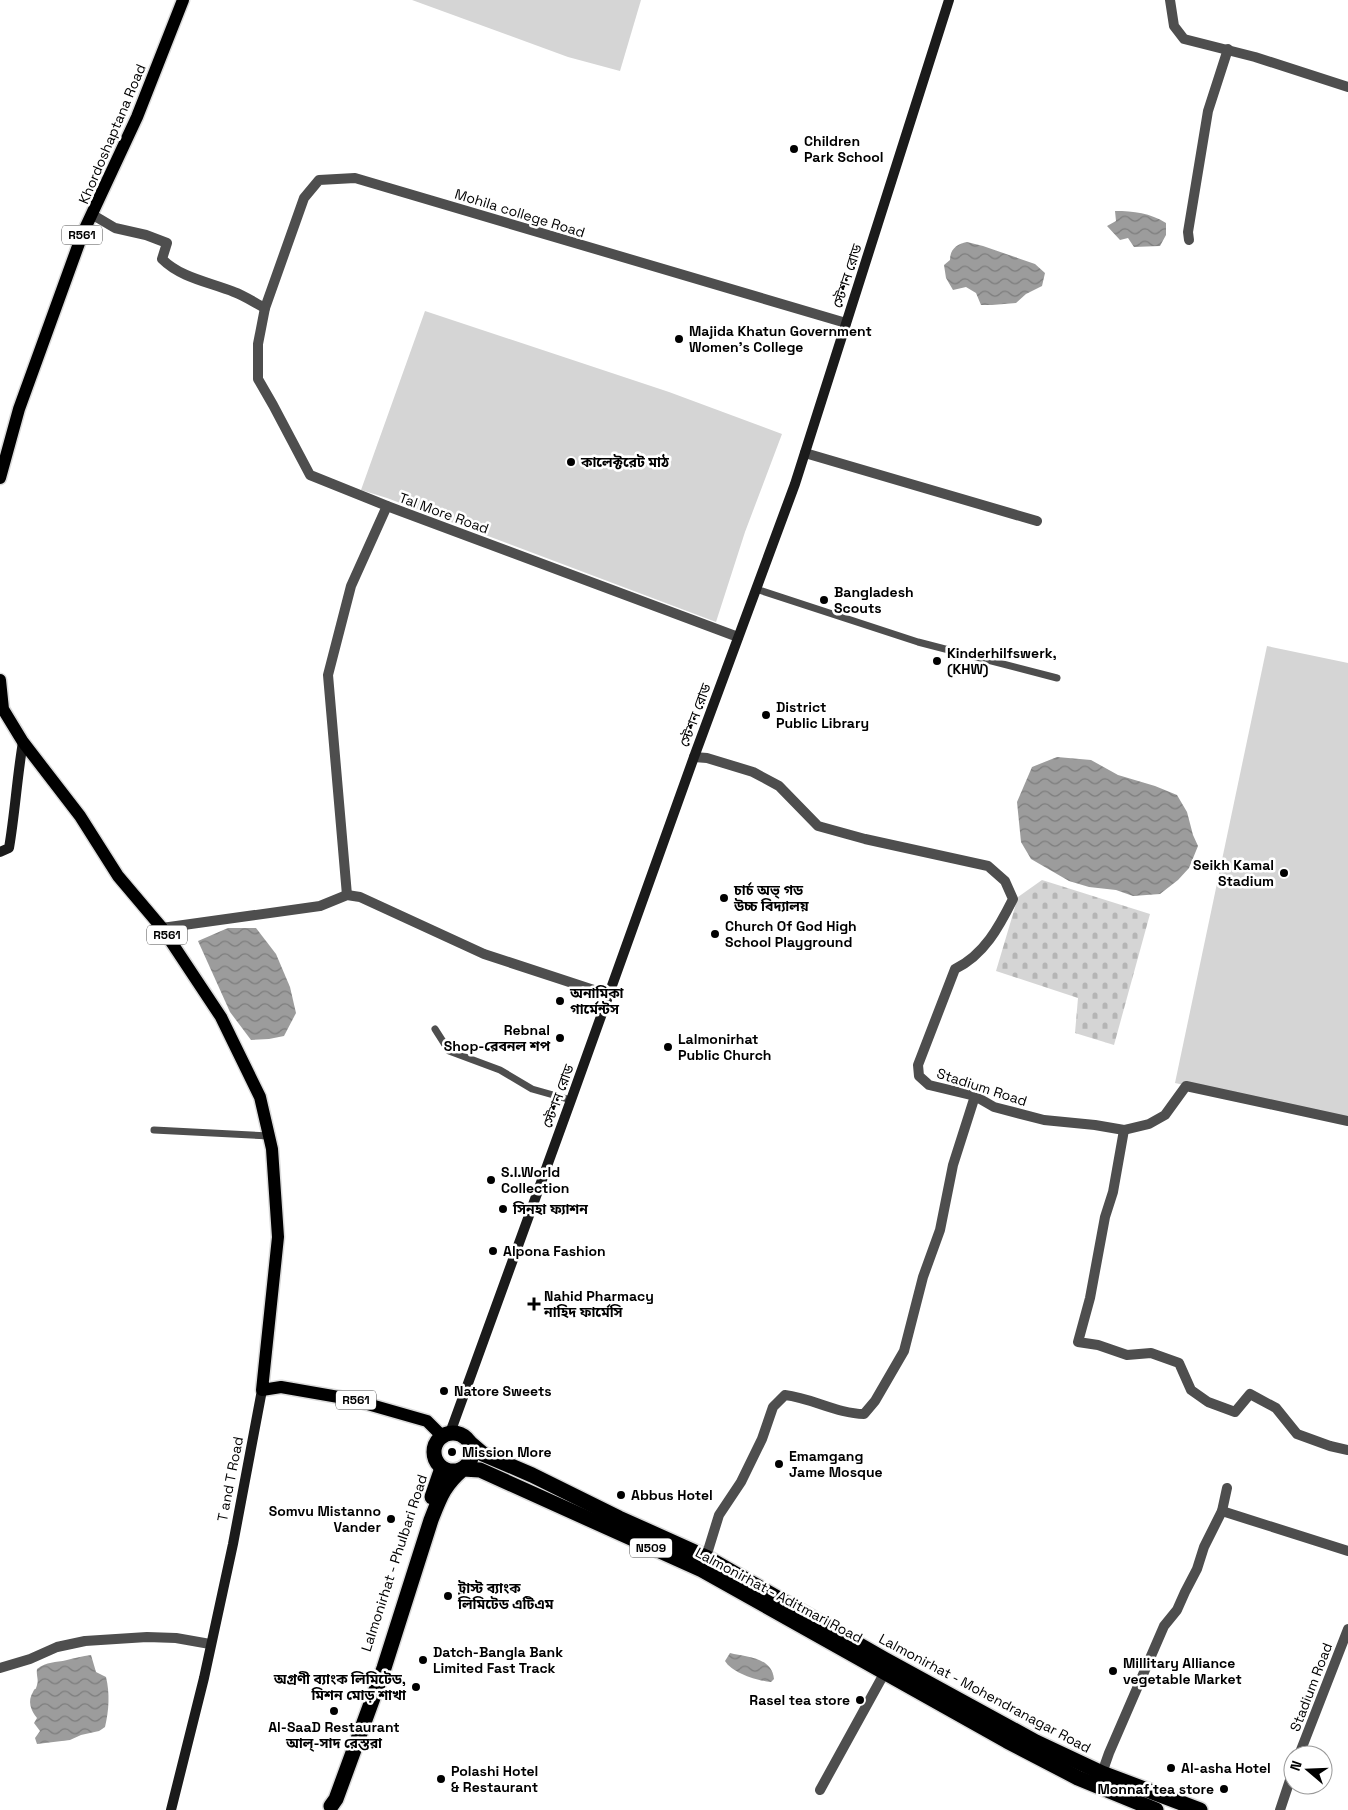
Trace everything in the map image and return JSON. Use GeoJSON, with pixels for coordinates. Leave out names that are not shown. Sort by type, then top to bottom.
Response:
{"type":"FeatureCollection","features":[{"type":"Feature","properties":{"kind":"highway","name":"N509"},"geometry":{"type":"LineString","coordinates":[[446,1435],[457,1433],[464,1436],[469,1442]]}},
{"type":"Feature","properties":{"kind":"highway"},"geometry":{"type":"LineString","coordinates":[[442,1468],[436,1462],[434,1448],[437,1441],[446,1435]]}},
{"type":"Feature","properties":{"kind":"highway","name":"Lalmonirhat - Mohendranagar Road"},"geometry":{"type":"LineString","coordinates":[[469,1442],[483,1454],[706,1557],[884,1659],[1028,1738],[1102,1773],[1200,1810]]}},
{"type":"Feature","properties":{"kind":"highway"},"geometry":{"type":"LineString","coordinates":[[331,1808],[360,1736],[431,1520],[441,1495],[450,1480],[468,1464],[472,1457],[472,1449],[469,1442]]}},
{"type":"Feature","properties":{"kind":"highway","name":"N509"},"geometry":{"type":"LineString","coordinates":[[442,1468],[448,1471],[463,1469]]}},
{"type":"Feature","properties":{"kind":"highway","name":"Lalmonirhat - Phulbari Road"},"geometry":{"type":"LineString","coordinates":[[331,1808],[442,1468]]}},
{"type":"Feature","properties":{"kind":"highway","name":"Lalmonirhat - Aditmari Road"},"geometry":{"type":"LineString","coordinates":[[463,1469],[480,1470],[702,1570],[1007,1741],[1070,1774],[1156,1810]]}},
{"type":"Feature","properties":{"kind":"main road","name":"Khordoshaptana Road"},"geometry":{"type":"LineString","coordinates":[[0,478],[19,409],[82,235],[93,215],[137,117],[183,0]]}},
{"type":"Feature","properties":{"kind":"main road","name":"স্টেশন রোড"},"geometry":{"type":"LineString","coordinates":[[446,1435],[572,1100],[694,757],[805,454],[949,0]]}},
{"type":"Feature","properties":{"kind":"main road","name":"R561"},"geometry":{"type":"LineString","coordinates":[[0,680],[3,709],[23,742],[80,816],[118,876],[162,928],[221,1017],[260,1097],[271,1143]]}},
{"type":"Feature","properties":{"kind":"main road"},"geometry":{"type":"LineString","coordinates":[[0,852],[9,848],[16,778],[23,742]]}},
{"type":"Feature","properties":{"kind":"main road","name":"T and T Road"},"geometry":{"type":"LineString","coordinates":[[171,1810],[204,1678],[233,1544],[262,1390],[278,1236],[271,1143]]}},
{"type":"Feature","properties":{"kind":"main road","name":"R561"},"geometry":{"type":"LineString","coordinates":[[262,1390],[281,1387],[350,1399],[427,1421],[446,1435]]}},
{"type":"Feature","properties":{"kind":"street"},"geometry":{"type":"LineString","coordinates":[[1170,0],[1174,26],[1184,40],[1228,49],[1348,87]]}},
{"type":"Feature","properties":{"kind":"street"},"geometry":{"type":"LineString","coordinates":[[1189,240],[1188,232],[1208,111],[1228,49]]}},
{"type":"Feature","properties":{"kind":"street","name":"Mohila college Road"},"geometry":{"type":"LineString","coordinates":[[266,308],[304,198],[319,180],[355,178],[846,323]]}},
{"type":"Feature","properties":{"kind":"street"},"geometry":{"type":"LineString","coordinates":[[93,215],[114,228],[168,242],[162,259],[172,268],[235,292],[266,308]]}},
{"type":"Feature","properties":{"kind":"street","name":"Tal More Road"},"geometry":{"type":"LineString","coordinates":[[266,308],[258,344],[258,379],[310,475],[386,506],[738,637]]}},
{"type":"Feature","properties":{"kind":"street"},"geometry":{"type":"LineString","coordinates":[[805,454],[1037,521]]}},
{"type":"Feature","properties":{"kind":"street"},"geometry":{"type":"LineString","coordinates":[[347,895],[328,675],[351,586],[386,506]]}},
{"type":"Feature","properties":{"kind":"street","name":"Stadium Road"},"geometry":{"type":"LineString","coordinates":[[694,757],[707,758],[753,772],[779,786],[818,826],[865,840],[988,866],[1005,881],[1013,898],[1003,920],[983,947],[968,963],[955,969],[918,1065],[919,1076],[929,1085],[975,1096],[994,1107],[1044,1120],[1124,1130],[1149,1124],[1166,1115],[1186,1086],[1348,1121]]}},
{"type":"Feature","properties":{"kind":"street"},"geometry":{"type":"LineString","coordinates":[[162,928],[320,906],[347,895],[360,897],[484,954],[609,996]]}},
{"type":"Feature","properties":{"kind":"street"},"geometry":{"type":"LineString","coordinates":[[706,1557],[719,1515],[745,1474],[762,1439],[773,1407],[785,1395],[797,1396],[852,1414],[864,1414],[875,1402],[904,1350],[924,1277],[940,1230],[953,1165],[975,1096]]}},
{"type":"Feature","properties":{"kind":"street"},"geometry":{"type":"LineString","coordinates":[[1124,1130],[1113,1192],[1105,1217],[1090,1298],[1078,1342],[1098,1345],[1127,1355],[1151,1353],[1179,1363],[1191,1390],[1208,1402],[1235,1412],[1250,1394],[1276,1408],[1297,1434],[1330,1446],[1348,1450]]}},
{"type":"Feature","properties":{"kind":"street"},"geometry":{"type":"LineString","coordinates":[[1102,1773],[1108,1752],[1164,1626],[1177,1610],[1198,1569],[1211,1531],[1222,1511],[1227,1488]]}},
{"type":"Feature","properties":{"kind":"street"},"geometry":{"type":"LineString","coordinates":[[1222,1511],[1348,1551]]}},
{"type":"Feature","properties":{"kind":"street","name":"Stadium Road"},"geometry":{"type":"LineString","coordinates":[[1304,1745],[1348,1629]]}},
{"type":"Feature","properties":{"kind":"street"},"geometry":{"type":"LineString","coordinates":[[0,1668],[30,1659],[57,1647],[84,1641],[147,1637],[176,1638],[210,1644]]}},
{"type":"Feature","properties":{"kind":"street"},"geometry":{"type":"LineString","coordinates":[[820,1790],[885,1672]]}},
{"type":"Feature","properties":{"kind":"street"},"geometry":{"type":"LineString","coordinates":[[1280,1810],[1285,1795]]}},
{"type":"Feature","properties":{"kind":"lane"},"geometry":{"type":"LineString","coordinates":[[756,589],[918,642],[1057,678]]}},
{"type":"Feature","properties":{"kind":"lane"},"geometry":{"type":"LineString","coordinates":[[435,1029],[448,1051],[500,1070],[532,1089],[572,1100]]}},
{"type":"Feature","properties":{"kind":"lane"},"geometry":{"type":"LineString","coordinates":[[154,1130],[271,1143]]}},
{"type":"Feature","properties":{"kind":"green space"},"geometry":{"type":"Polygon","coordinates":[[[412,0],[641,0],[620,71],[568,57],[412,0]]]}},
{"type":"Feature","properties":{"kind":"green space","name":"কালেক্টরেট মাঠ"},"geometry":{"type":"Polygon","coordinates":[[[425,311],[669,392],[782,434],[745,532],[716,622],[387,498],[361,490],[425,311]]]}},
{"type":"Feature","properties":{"kind":"green space","name":"Seikh Kamal Stadium"},"geometry":{"type":"Polygon","coordinates":[[[1267,646],[1348,663],[1348,1121],[1175,1083],[1267,646]]]}},
{"type":"Feature","properties":{"kind":"green space"},"geometry":{"type":"Polygon","coordinates":[[[1042,880],[1150,914],[1114,1045],[1075,1033],[1078,998],[996,971],[1018,897],[1042,880]]]}},
{"type":"Feature","properties":{"kind":"water"},"geometry":{"type":"Polygon","coordinates":[[[1115,211],[1142,213],[1166,223],[1166,235],[1160,246],[1134,247],[1128,238],[1120,240],[1107,226],[1116,221],[1115,211]]]}},
{"type":"Feature","properties":{"kind":"water"},"geometry":{"type":"Polygon","coordinates":[[[967,242],[1035,264],[1045,273],[1042,286],[1026,294],[1016,303],[992,305],[981,305],[976,293],[966,287],[953,290],[946,278],[944,265],[950,260],[951,253],[955,248],[967,242]]]}},
{"type":"Feature","properties":{"kind":"water"},"geometry":{"type":"Polygon","coordinates":[[[1057,757],[1091,760],[1118,775],[1177,795],[1187,812],[1198,846],[1189,868],[1178,880],[1160,894],[1133,896],[1116,890],[1089,887],[1069,881],[1031,859],[1021,842],[1017,802],[1032,767],[1057,757]]]}},
{"type":"Feature","properties":{"kind":"water"},"geometry":{"type":"Polygon","coordinates":[[[228,928],[256,928],[276,954],[290,987],[296,1013],[284,1036],[251,1040],[230,1012],[198,941],[228,928]]]}},
{"type":"Feature","properties":{"kind":"water"},"geometry":{"type":"Polygon","coordinates":[[[730,1653],[763,1662],[769,1666],[774,1679],[771,1682],[759,1680],[733,1669],[725,1661],[730,1653]]]}},
{"type":"Feature","properties":{"kind":"water"},"geometry":{"type":"Polygon","coordinates":[[[91,1655],[96,1672],[106,1677],[109,1702],[105,1727],[99,1731],[81,1735],[70,1740],[37,1744],[35,1738],[40,1731],[34,1723],[37,1718],[30,1702],[31,1695],[38,1683],[37,1669],[48,1663],[91,1655]]]}},
{"type":"Feature","properties":{"kind":"place","name":"Children Park School"},"geometry":{"type":"Point","coordinates":[794,149]}},
{"type":"Feature","properties":{"kind":"place","name":"Majida Khatun Government Women's College"},"geometry":{"type":"Point","coordinates":[679,339]}},
{"type":"Feature","properties":{"kind":"place","name":"কালেক্টরেট মাঠ"},"geometry":{"type":"Point","coordinates":[571,462]}},
{"type":"Feature","properties":{"kind":"place","name":"Bangladesh Scouts"},"geometry":{"type":"Point","coordinates":[824,600]}},
{"type":"Feature","properties":{"kind":"place","name":"Kinderhilfswerk, (KHW)"},"geometry":{"type":"Point","coordinates":[937,661]}},
{"type":"Feature","properties":{"kind":"place","name":"District Public Library"},"geometry":{"type":"Point","coordinates":[766,715]}},
{"type":"Feature","properties":{"kind":"place","name":"Seikh Kamal Stadium"},"geometry":{"type":"Point","coordinates":[1284,873]}},
{"type":"Feature","properties":{"kind":"place","name":"চার্চ অভ্ গড ‍উচ্চ বিদ্যালয়"},"geometry":{"type":"Point","coordinates":[724,898]}},
{"type":"Feature","properties":{"kind":"place","name":"Church Of God High School Playground"},"geometry":{"type":"Point","coordinates":[715,934]}},
{"type":"Feature","properties":{"kind":"place","name":"অনামিকা গার্মেন্টস"},"geometry":{"type":"Point","coordinates":[560,1001]}},
{"type":"Feature","properties":{"kind":"place","name":"Rebnal Shop-রেবনল শপ"},"geometry":{"type":"Point","coordinates":[560,1038]}},
{"type":"Feature","properties":{"kind":"place","name":"Lalmonirhat Public Church"},"geometry":{"type":"Point","coordinates":[668,1047]}},
{"type":"Feature","properties":{"kind":"place","name":"S.I.World Collection"},"geometry":{"type":"Point","coordinates":[491,1180]}},
{"type":"Feature","properties":{"kind":"place","name":"সিনহা ফ্যাশন"},"geometry":{"type":"Point","coordinates":[503,1209]}},
{"type":"Feature","properties":{"kind":"place","name":"Alpona Fashion"},"geometry":{"type":"Point","coordinates":[493,1251]}},
{"type":"Feature","properties":{"kind":"place","name":"Nahid Pharmacy নাহিদ ফার্মেসি"},"geometry":{"type":"Point","coordinates":[534,1304]}},
{"type":"Feature","properties":{"kind":"place","name":"Natore Sweets"},"geometry":{"type":"Point","coordinates":[444,1391]}},
{"type":"Feature","properties":{"kind":"place","name":"Mission More"},"geometry":{"type":"Point","coordinates":[452,1452]}},
{"type":"Feature","properties":{"kind":"place","name":"Emamgang Jame Mosque"},"geometry":{"type":"Point","coordinates":[779,1464]}},
{"type":"Feature","properties":{"kind":"place","name":"Abbus Hotel"},"geometry":{"type":"Point","coordinates":[621,1495]}},
{"type":"Feature","properties":{"kind":"place","name":"Somvu Mistanno Vander"},"geometry":{"type":"Point","coordinates":[391,1519]}},
{"type":"Feature","properties":{"kind":"place","name":"ট্রাস্ট ব্যাংক লিমিটেড এটিএম"},"geometry":{"type":"Point","coordinates":[448,1596]}},
{"type":"Feature","properties":{"kind":"place","name":"Datch-Bangla Bank Limited Fast Track"},"geometry":{"type":"Point","coordinates":[423,1660]}},
{"type":"Feature","properties":{"kind":"place","name":"Millitary Alliance vegetable Market"},"geometry":{"type":"Point","coordinates":[1113,1671]}},
{"type":"Feature","properties":{"kind":"place","name":"অগ্রণী ব্যাংক লিমিটেড, মিশন মোড় শাখা"},"geometry":{"type":"Point","coordinates":[416,1687]}},
{"type":"Feature","properties":{"kind":"place","name":"Rasel tea store"},"geometry":{"type":"Point","coordinates":[860,1700]}},
{"type":"Feature","properties":{"kind":"place","name":"Al-SaaD Restaurant আল্-সাদ রেস্তরা"},"geometry":{"type":"Point","coordinates":[334,1711]}},
{"type":"Feature","properties":{"kind":"place","name":"Al-asha Hotel"},"geometry":{"type":"Point","coordinates":[1171,1768]}},
{"type":"Feature","properties":{"kind":"place","name":"Polashi Hotel & Restaurant"},"geometry":{"type":"Point","coordinates":[441,1779]}},
{"type":"Feature","properties":{"kind":"place","name":"Monnaf tea store"},"geometry":{"type":"Point","coordinates":[1224,1789]}}]}
